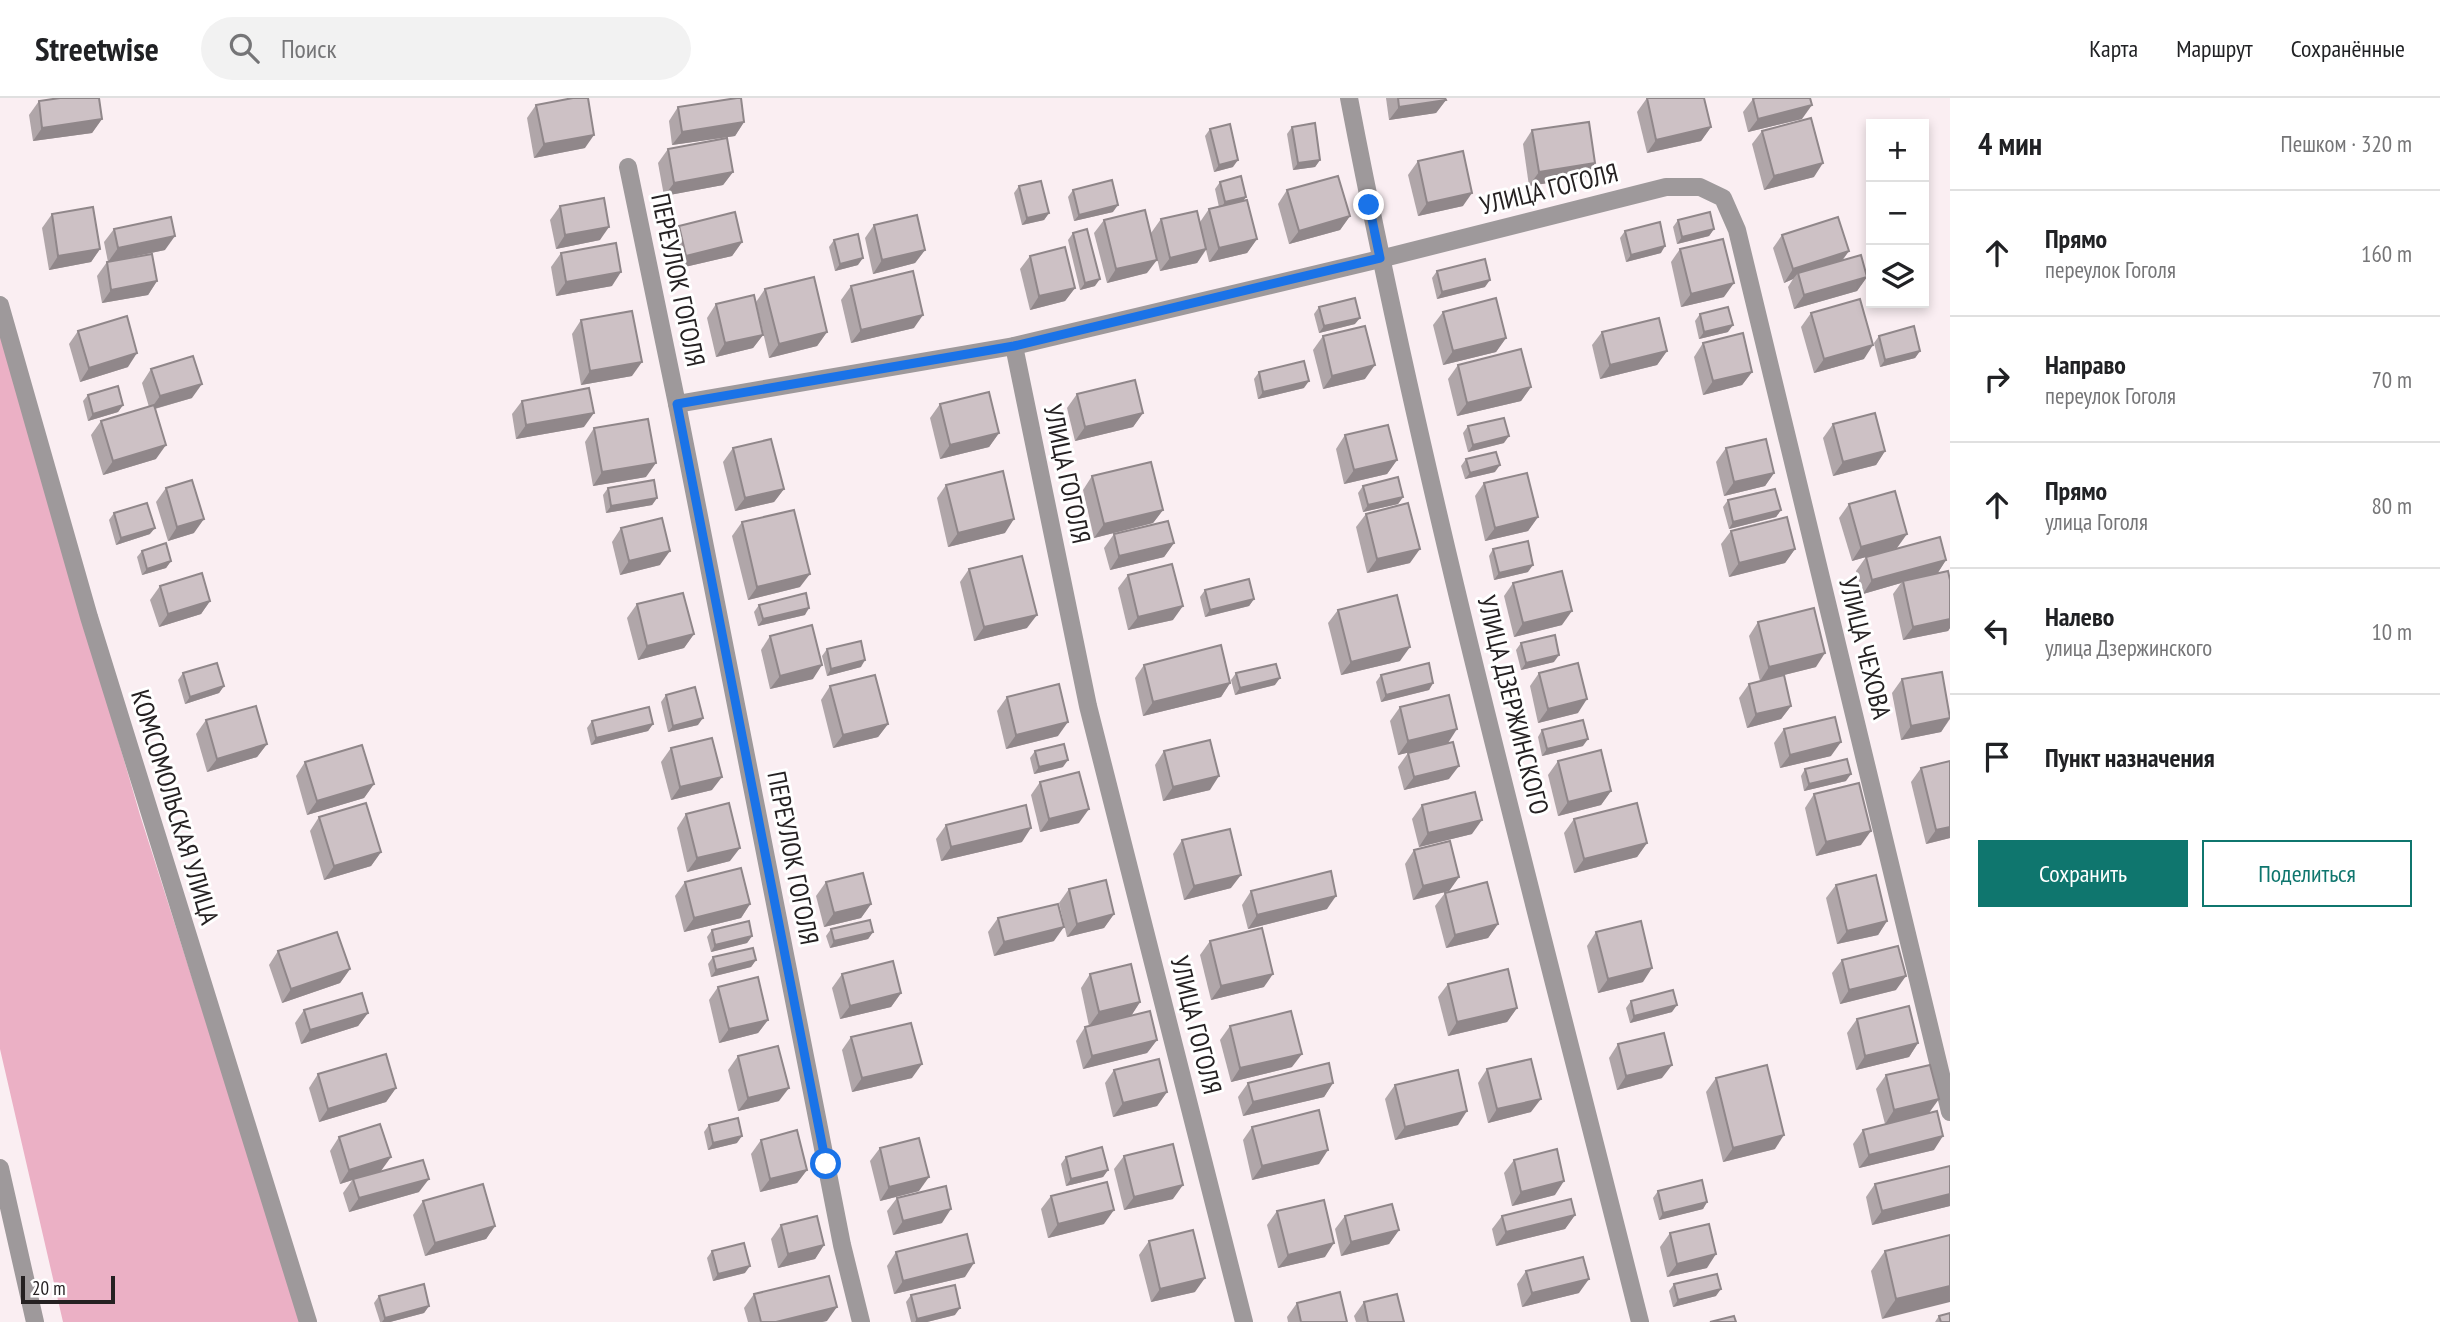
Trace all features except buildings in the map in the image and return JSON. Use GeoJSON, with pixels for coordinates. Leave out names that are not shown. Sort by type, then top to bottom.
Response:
{"type":"FeatureCollection","features":[{"type":"Feature","properties":{"kind":"street","name":"УЛИЦА ДЗЕРЖИНСКОГО"},"geometry":{"type":"LineString","coordinates":[[1349,98],[1422,451],[1640,1322]]}},
{"type":"Feature","properties":{"kind":"street","name":"ПЕРЕУЛОК ГОГОЛЯ"},"geometry":{"type":"LineString","coordinates":[[628,167],[842,1245],[861,1322]]}},
{"type":"Feature","properties":{"kind":"street","name":"УЛИЦА ГОГОЛЯ"},"geometry":{"type":"LineString","coordinates":[[1244,1322],[1088,706],[1014,346],[1666,187],[1700,187],[1723,198]]}},
{"type":"Feature","properties":{"kind":"street","name":"УЛИЦА ЧЕХОВА"},"geometry":{"type":"LineString","coordinates":[[1723,198],[1737,230],[1950,1112]]}},
{"type":"Feature","properties":{"kind":"street","name":"КОМСОМОЛЬСКАЯ УЛИЦА"},"geometry":{"type":"LineString","coordinates":[[0,305],[89,617],[308,1322]]}},
{"type":"Feature","properties":{"kind":"street","name":"ПЕРЕУЛОК ГОГОЛЯ"},"geometry":{"type":"LineString","coordinates":[[677,404],[1014,346]]}},
{"type":"Feature","properties":{"kind":"street"},"geometry":{"type":"LineString","coordinates":[[0,1168],[35,1322]]}},
{"type":"Feature","properties":{"kind":"shaded area"},"geometry":{"type":"Polygon","coordinates":[[[0,334],[140,815],[302,1322],[63,1322],[0,1049],[0,334]]]}},
{"type":"Feature","properties":{"kind":"route"},"geometry":{"type":"LineString","coordinates":[[826,1164],[677,404],[1014,346],[1380,258],[1369,205]]}}]}
